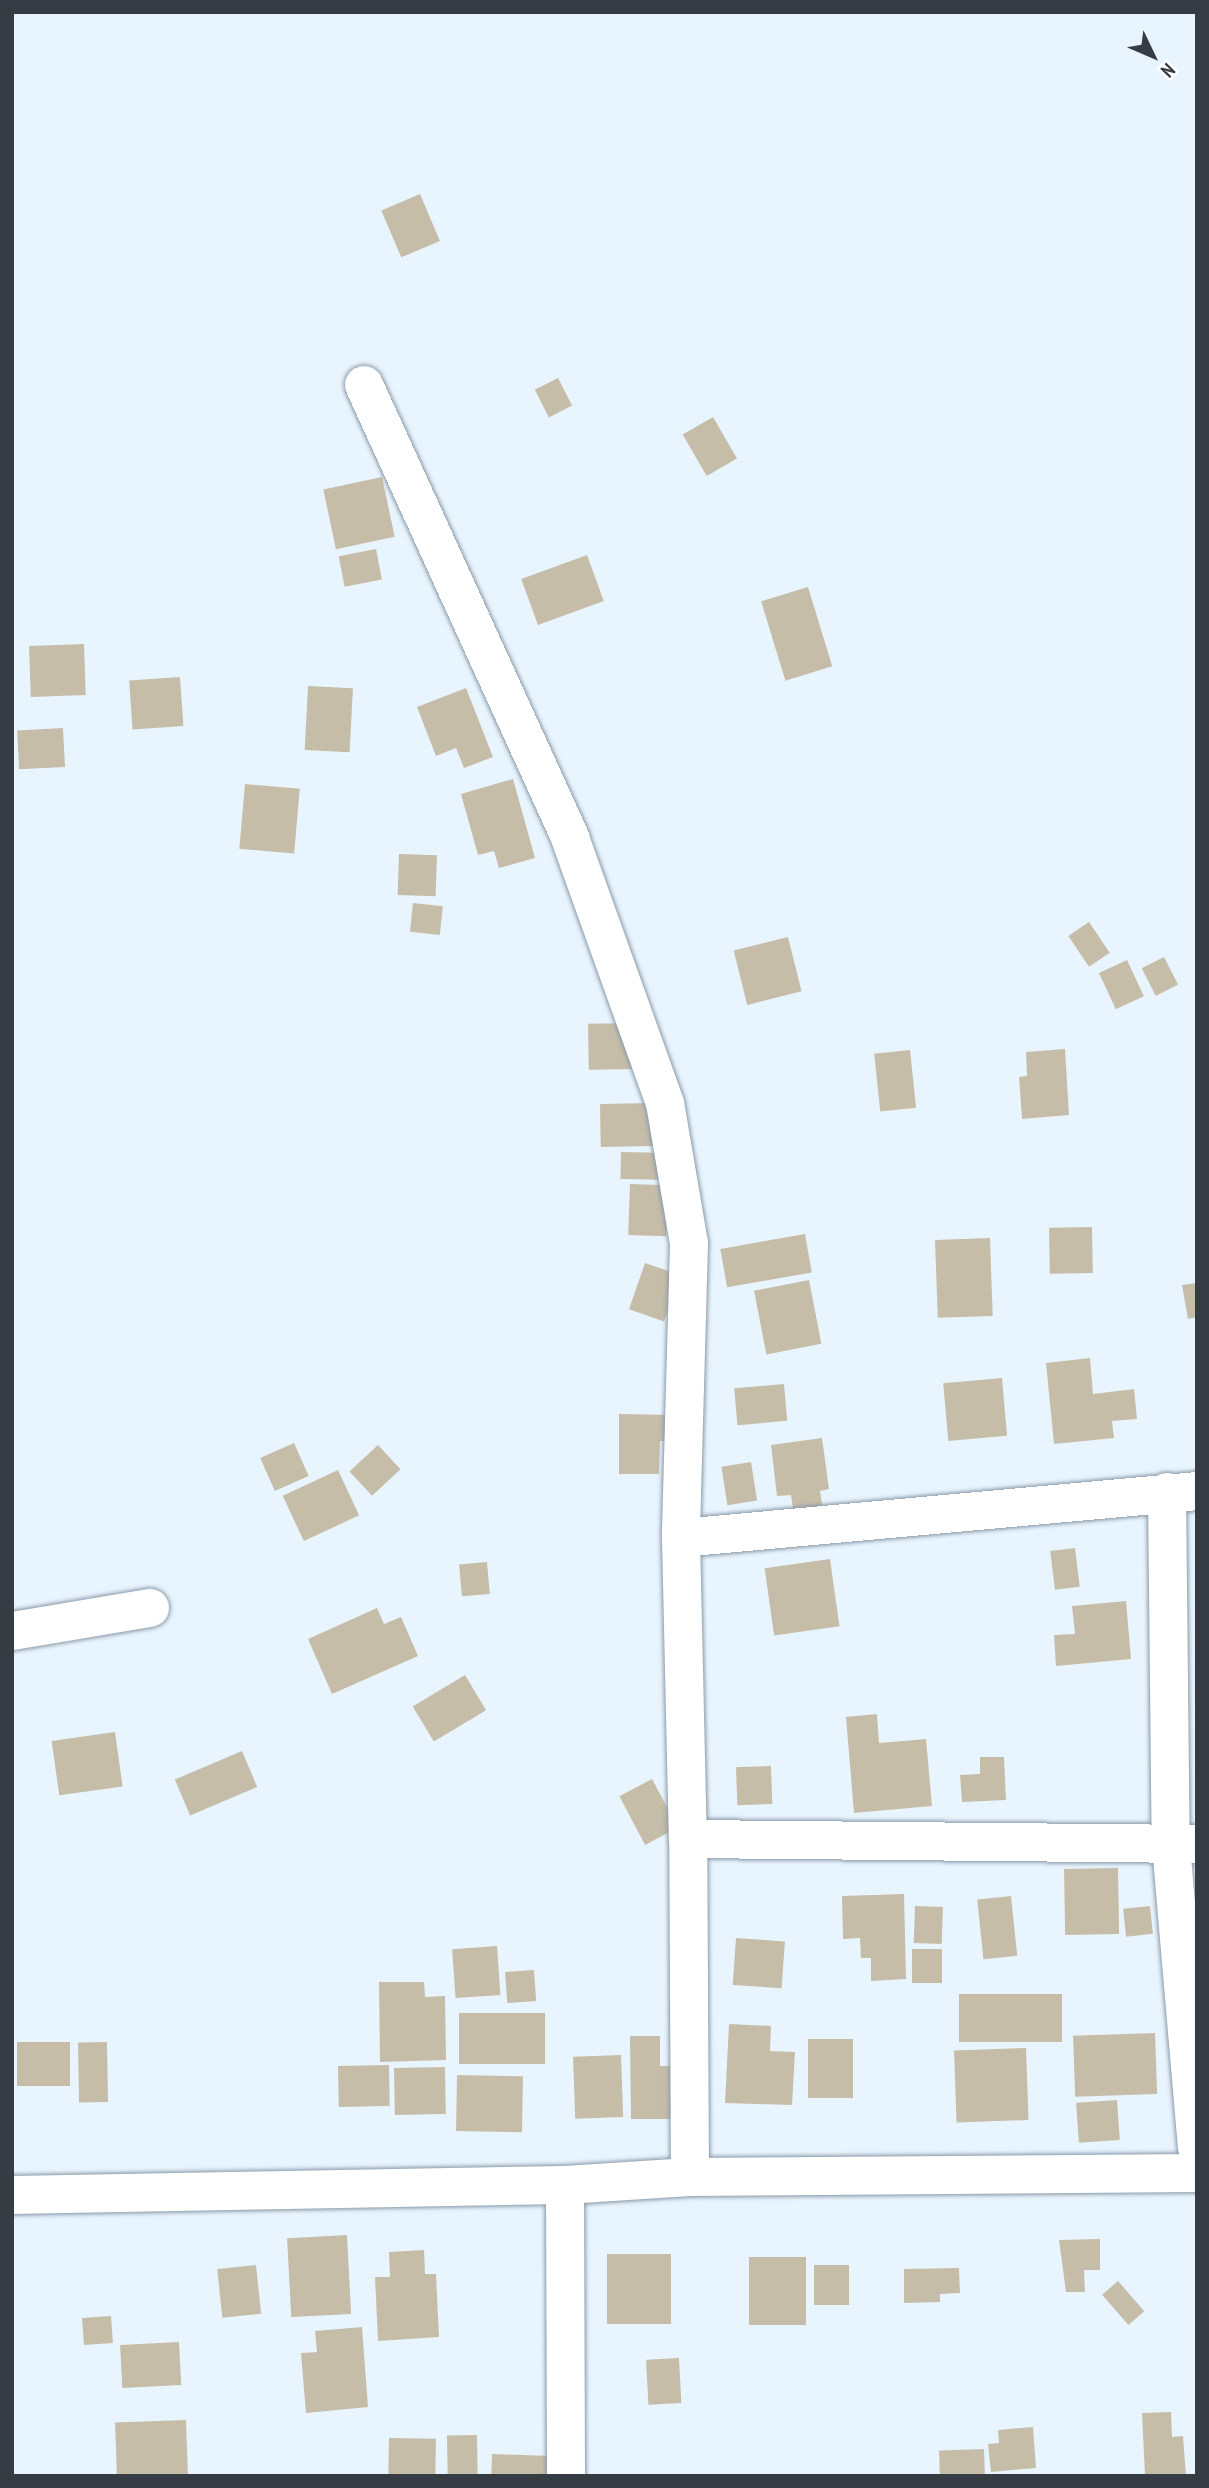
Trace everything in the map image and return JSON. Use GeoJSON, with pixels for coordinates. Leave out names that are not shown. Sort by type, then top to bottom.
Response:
{"type":"FeatureCollection","features":[{"type":"Feature","properties":{"kind":"street"},"geometry":{"type":"LineString","coordinates":[[364,386],[570,838],[665,1103],[689,1244],[681,1538],[688,1839],[690,2177]]}},
{"type":"Feature","properties":{"kind":"street"},"geometry":{"type":"LineString","coordinates":[[681,1538],[1182,1491],[1184,1844],[1197,2147]]}},
{"type":"Feature","properties":{"kind":"street"},"geometry":{"type":"LineString","coordinates":[[12,1631],[150,1608]]}},
{"type":"Feature","properties":{"kind":"street"},"geometry":{"type":"LineString","coordinates":[[688,1839],[1184,1844]]}},
{"type":"Feature","properties":{"kind":"street"},"geometry":{"type":"LineString","coordinates":[[12,2195],[565,2185],[690,2177],[1197,2174]]}},
{"type":"Feature","properties":{"kind":"street"},"geometry":{"type":"LineString","coordinates":[[565,2185],[566,2476]]}},
{"type":"Feature","properties":{"kind":"building"},"geometry":{"type":"Polygon","coordinates":[[[420,194],[440,241],[401,257],[381,210],[420,194]]]}},
{"type":"Feature","properties":{"kind":"building"},"geometry":{"type":"Polygon","coordinates":[[[558,378],[572,406],[549,417],[535,390],[558,378]]]}},
{"type":"Feature","properties":{"kind":"building"},"geometry":{"type":"Polygon","coordinates":[[[713,417],[737,459],[707,476],[683,435],[713,417]]]}},
{"type":"Feature","properties":{"kind":"building"},"geometry":{"type":"Polygon","coordinates":[[[382,477],[395,537],[336,549],[323,489],[382,477]]]}},
{"type":"Feature","properties":{"kind":"building"},"geometry":{"type":"Polygon","coordinates":[[[376,549],[382,579],[345,587],[339,556],[376,549]]]}},
{"type":"Feature","properties":{"kind":"building"},"geometry":{"type":"Polygon","coordinates":[[[587,555],[604,601],[538,625],[521,579],[587,555]]]}},
{"type":"Feature","properties":{"kind":"building"},"geometry":{"type":"Polygon","coordinates":[[[808,587],[832,666],[785,681],[761,601],[808,587]]]}},
{"type":"Feature","properties":{"kind":"building"},"geometry":{"type":"Polygon","coordinates":[[[84,644],[86,695],[31,697],[29,646],[84,644]]]}},
{"type":"Feature","properties":{"kind":"building"},"geometry":{"type":"Polygon","coordinates":[[[180,677],[183,726],[133,729],[129,681],[180,677]]]}},
{"type":"Feature","properties":{"kind":"building"},"geometry":{"type":"Polygon","coordinates":[[[308,686],[353,688],[350,752],[305,750],[308,686]]]}},
{"type":"Feature","properties":{"kind":"building"},"geometry":{"type":"Polygon","coordinates":[[[466,688],[493,757],[464,768],[456,748],[436,756],[417,707],[466,688]]]}},
{"type":"Feature","properties":{"kind":"building"},"geometry":{"type":"Polygon","coordinates":[[[63,728],[65,767],[19,769],[17,730],[63,728]]]}},
{"type":"Feature","properties":{"kind":"building"},"geometry":{"type":"Polygon","coordinates":[[[513,779],[535,858],[499,868],[494,851],[478,855],[461,794],[513,779]]]}},
{"type":"Feature","properties":{"kind":"building"},"geometry":{"type":"Polygon","coordinates":[[[245,784],[300,789],[294,854],[239,849],[245,784]]]}},
{"type":"Feature","properties":{"kind":"building"},"geometry":{"type":"Polygon","coordinates":[[[399,854],[437,855],[436,896],[398,895],[399,854]]]}},
{"type":"Feature","properties":{"kind":"building"},"geometry":{"type":"Polygon","coordinates":[[[413,903],[443,906],[440,935],[410,932],[413,903]]]}},
{"type":"Feature","properties":{"kind":"building"},"geometry":{"type":"Polygon","coordinates":[[[1089,922],[1110,953],[1089,967],[1068,936],[1089,922]]]}},
{"type":"Feature","properties":{"kind":"building"},"geometry":{"type":"Polygon","coordinates":[[[788,937],[802,991],[747,1005],[734,951],[788,937]]]}},
{"type":"Feature","properties":{"kind":"building"},"geometry":{"type":"Polygon","coordinates":[[[1164,957],[1178,985],[1156,996],[1142,968],[1164,957]]]}},
{"type":"Feature","properties":{"kind":"building"},"geometry":{"type":"Polygon","coordinates":[[[1127,960],[1144,996],[1116,1009],[1099,973],[1127,960]]]}},
{"type":"Feature","properties":{"kind":"building"},"geometry":{"type":"Polygon","coordinates":[[[636,1023],[637,1069],[589,1070],[588,1024],[636,1023]]]}},
{"type":"Feature","properties":{"kind":"building"},"geometry":{"type":"Polygon","coordinates":[[[1065,1049],[1069,1115],[1022,1119],[1019,1077],[1027,1076],[1026,1052],[1065,1049]]]}},
{"type":"Feature","properties":{"kind":"building"},"geometry":{"type":"Polygon","coordinates":[[[910,1050],[916,1108],[880,1111],[874,1054],[910,1050]]]}},
{"type":"Feature","properties":{"kind":"building"},"geometry":{"type":"Polygon","coordinates":[[[653,1103],[654,1146],[601,1147],[600,1104],[653,1103]]]}},
{"type":"Feature","properties":{"kind":"building"},"geometry":{"type":"Polygon","coordinates":[[[621,1152],[660,1153],[660,1180],[621,1179],[621,1152]]]}},
{"type":"Feature","properties":{"kind":"building"},"geometry":{"type":"Polygon","coordinates":[[[630,1184],[668,1185],[666,1236],[628,1235],[630,1184]]]}},
{"type":"Feature","properties":{"kind":"building"},"geometry":{"type":"Polygon","coordinates":[[[1092,1227],[1093,1273],[1050,1274],[1049,1228],[1092,1227]]]}},
{"type":"Feature","properties":{"kind":"building"},"geometry":{"type":"Polygon","coordinates":[[[805,1234],[812,1272],[727,1287],[720,1249],[805,1234]]]}},
{"type":"Feature","properties":{"kind":"building"},"geometry":{"type":"Polygon","coordinates":[[[990,1238],[993,1316],[938,1318],[935,1240],[990,1238]]]}},
{"type":"Feature","properties":{"kind":"building"},"geometry":{"type":"Polygon","coordinates":[[[645,1263],[680,1275],[664,1321],[629,1309],[645,1263]]]}},
{"type":"Feature","properties":{"kind":"building"},"geometry":{"type":"Polygon","coordinates":[[[809,1280],[821,1344],[766,1354],[754,1291],[809,1280]]]}},
{"type":"Feature","properties":{"kind":"building"},"geometry":{"type":"Polygon","coordinates":[[[1197,1283],[1197,1317],[1188,1319],[1182,1285],[1197,1283]]]}},
{"type":"Feature","properties":{"kind":"building"},"geometry":{"type":"Polygon","coordinates":[[[1090,1358],[1093,1394],[1134,1389],[1137,1419],[1112,1421],[1114,1438],[1054,1444],[1046,1363],[1090,1358]]]}},
{"type":"Feature","properties":{"kind":"building"},"geometry":{"type":"Polygon","coordinates":[[[1002,1378],[1007,1436],[948,1441],[943,1383],[1002,1378]]]}},
{"type":"Feature","properties":{"kind":"building"},"geometry":{"type":"Polygon","coordinates":[[[784,1384],[787,1421],[737,1425],[734,1388],[784,1384]]]}},
{"type":"Feature","properties":{"kind":"building"},"geometry":{"type":"Polygon","coordinates":[[[619,1414],[675,1415],[674,1441],[660,1441],[659,1474],[619,1474],[619,1414]]]}},
{"type":"Feature","properties":{"kind":"building"},"geometry":{"type":"Polygon","coordinates":[[[822,1438],[829,1489],[820,1491],[823,1511],[794,1515],[791,1495],[777,1496],[771,1445],[822,1438]]]}},
{"type":"Feature","properties":{"kind":"building"},"geometry":{"type":"Polygon","coordinates":[[[294,1443],[309,1476],[275,1491],[260,1458],[294,1443]]]}},
{"type":"Feature","properties":{"kind":"building"},"geometry":{"type":"Polygon","coordinates":[[[378,1445],[401,1469],[372,1496],[349,1472],[378,1445]]]}},
{"type":"Feature","properties":{"kind":"building"},"geometry":{"type":"Polygon","coordinates":[[[751,1462],[757,1501],[727,1505],[721,1467],[751,1462]]]}},
{"type":"Feature","properties":{"kind":"building"},"geometry":{"type":"Polygon","coordinates":[[[338,1470],[359,1515],[304,1541],[283,1496],[338,1470]]]}},
{"type":"Feature","properties":{"kind":"building"},"geometry":{"type":"Polygon","coordinates":[[[1075,1548],[1080,1587],[1055,1590],[1050,1551],[1075,1548]]]}},
{"type":"Feature","properties":{"kind":"building"},"geometry":{"type":"Polygon","coordinates":[[[830,1559],[839,1626],[774,1636],[765,1568],[830,1559]]]}},
{"type":"Feature","properties":{"kind":"building"},"geometry":{"type":"Polygon","coordinates":[[[487,1562],[490,1594],[462,1596],[459,1564],[487,1562]]]}},
{"type":"Feature","properties":{"kind":"building"},"geometry":{"type":"Polygon","coordinates":[[[1126,1601],[1131,1659],[1056,1666],[1054,1635],[1075,1634],[1072,1606],[1126,1601]]]}},
{"type":"Feature","properties":{"kind":"building"},"geometry":{"type":"Polygon","coordinates":[[[377,1608],[384,1624],[401,1617],[418,1656],[332,1694],[308,1639],[377,1608]]]}},
{"type":"Feature","properties":{"kind":"building"},"geometry":{"type":"Polygon","coordinates":[[[465,1675],[486,1710],[434,1742],[413,1706],[465,1675]]]}},
{"type":"Feature","properties":{"kind":"building"},"geometry":{"type":"Polygon","coordinates":[[[877,1714],[879,1743],[926,1739],[932,1806],[854,1813],[846,1717],[877,1714]]]}},
{"type":"Feature","properties":{"kind":"building"},"geometry":{"type":"Polygon","coordinates":[[[115,1732],[123,1786],[59,1795],[52,1741],[115,1732]]]}},
{"type":"Feature","properties":{"kind":"building"},"geometry":{"type":"Polygon","coordinates":[[[242,1751],[257,1787],[190,1815],[175,1780],[242,1751]]]}},
{"type":"Feature","properties":{"kind":"building"},"geometry":{"type":"Polygon","coordinates":[[[980,1757],[1004,1757],[1006,1800],[962,1802],[960,1775],[980,1774],[980,1757]]]}},
{"type":"Feature","properties":{"kind":"building"},"geometry":{"type":"Polygon","coordinates":[[[771,1766],[772,1804],[737,1805],[736,1767],[771,1766]]]}},
{"type":"Feature","properties":{"kind":"building"},"geometry":{"type":"Polygon","coordinates":[[[652,1779],[678,1828],[645,1845],[619,1796],[652,1779]]]}},
{"type":"Feature","properties":{"kind":"building"},"geometry":{"type":"Polygon","coordinates":[[[1118,1868],[1119,1934],[1065,1935],[1064,1869],[1118,1868]]]}},
{"type":"Feature","properties":{"kind":"building"},"geometry":{"type":"Polygon","coordinates":[[[904,1894],[906,1979],[871,1981],[871,1958],[861,1958],[860,1938],[843,1939],[842,1896],[904,1894]]]}},
{"type":"Feature","properties":{"kind":"building"},"geometry":{"type":"Polygon","coordinates":[[[1011,1896],[1017,1956],[983,1959],[977,1900],[1011,1896]]]}},
{"type":"Feature","properties":{"kind":"building"},"geometry":{"type":"Polygon","coordinates":[[[915,1906],[943,1907],[942,1944],[914,1943],[915,1906]]]}},
{"type":"Feature","properties":{"kind":"building"},"geometry":{"type":"Polygon","coordinates":[[[1150,1906],[1153,1934],[1126,1937],[1123,1909],[1150,1906]]]}},
{"type":"Feature","properties":{"kind":"building"},"geometry":{"type":"Polygon","coordinates":[[[736,1938],[785,1941],[782,1988],[733,1985],[736,1938]]]}},
{"type":"Feature","properties":{"kind":"building"},"geometry":{"type":"Polygon","coordinates":[[[497,1946],[500,1995],[456,1998],[452,1949],[497,1946]]]}},
{"type":"Feature","properties":{"kind":"building"},"geometry":{"type":"Polygon","coordinates":[[[912,1949],[942,1949],[942,1983],[912,1983],[912,1949]]]}},
{"type":"Feature","properties":{"kind":"building"},"geometry":{"type":"Polygon","coordinates":[[[534,1970],[536,2001],[507,2003],[505,1972],[534,1970]]]}},
{"type":"Feature","properties":{"kind":"building"},"geometry":{"type":"Polygon","coordinates":[[[379,1982],[424,1982],[425,1997],[445,1996],[446,2060],[380,2062],[379,1982]]]}},
{"type":"Feature","properties":{"kind":"building"},"geometry":{"type":"Polygon","coordinates":[[[959,1994],[1062,1994],[1062,2042],[959,2042],[959,1994]]]}},
{"type":"Feature","properties":{"kind":"building"},"geometry":{"type":"Polygon","coordinates":[[[459,2013],[545,2013],[545,2064],[459,2064],[459,2013]]]}},
{"type":"Feature","properties":{"kind":"building"},"geometry":{"type":"Polygon","coordinates":[[[729,2024],[771,2026],[770,2051],[795,2052],[792,2105],[725,2103],[729,2024]]]}},
{"type":"Feature","properties":{"kind":"building"},"geometry":{"type":"Polygon","coordinates":[[[1155,2033],[1157,2094],[1075,2097],[1073,2036],[1155,2033]]]}},
{"type":"Feature","properties":{"kind":"building"},"geometry":{"type":"Polygon","coordinates":[[[630,2036],[660,2036],[660,2066],[674,2066],[674,2119],[631,2119],[630,2036]]]}},
{"type":"Feature","properties":{"kind":"building"},"geometry":{"type":"Polygon","coordinates":[[[808,2039],[853,2039],[853,2098],[808,2098],[808,2039]]]}},
{"type":"Feature","properties":{"kind":"building"},"geometry":{"type":"Polygon","coordinates":[[[17,2042],[70,2042],[70,2086],[17,2086],[17,2042]]]}},
{"type":"Feature","properties":{"kind":"building"},"geometry":{"type":"Polygon","coordinates":[[[107,2042],[108,2102],[79,2102],[78,2043],[107,2042]]]}},
{"type":"Feature","properties":{"kind":"building"},"geometry":{"type":"Polygon","coordinates":[[[1026,2048],[1029,2120],[957,2122],[954,2051],[1026,2048]]]}},
{"type":"Feature","properties":{"kind":"building"},"geometry":{"type":"Polygon","coordinates":[[[621,2055],[623,2117],[575,2119],[573,2057],[621,2055]]]}},
{"type":"Feature","properties":{"kind":"building"},"geometry":{"type":"Polygon","coordinates":[[[389,2065],[390,2106],[339,2107],[338,2066],[389,2065]]]}},
{"type":"Feature","properties":{"kind":"building"},"geometry":{"type":"Polygon","coordinates":[[[445,2067],[446,2114],[395,2115],[394,2068],[445,2067]]]}},
{"type":"Feature","properties":{"kind":"building"},"geometry":{"type":"Polygon","coordinates":[[[457,2075],[523,2076],[522,2132],[456,2131],[457,2075]]]}},
{"type":"Feature","properties":{"kind":"building"},"geometry":{"type":"Polygon","coordinates":[[[1117,2100],[1120,2140],[1079,2143],[1076,2103],[1117,2100]]]}},
{"type":"Feature","properties":{"kind":"building"},"geometry":{"type":"Polygon","coordinates":[[[347,2235],[351,2314],[291,2317],[287,2238],[347,2235]]]}},
{"type":"Feature","properties":{"kind":"building"},"geometry":{"type":"Polygon","coordinates":[[[1100,2239],[1100,2270],[1084,2270],[1085,2292],[1066,2292],[1059,2240],[1100,2239]]]}},
{"type":"Feature","properties":{"kind":"building"},"geometry":{"type":"Polygon","coordinates":[[[424,2250],[425,2274],[436,2274],[439,2337],[378,2341],[375,2277],[390,2277],[389,2252],[424,2250]]]}},
{"type":"Feature","properties":{"kind":"building"},"geometry":{"type":"Polygon","coordinates":[[[607,2254],[671,2254],[671,2324],[607,2324],[607,2254]]]}},
{"type":"Feature","properties":{"kind":"building"},"geometry":{"type":"Polygon","coordinates":[[[749,2257],[806,2257],[806,2325],[749,2325],[749,2257]]]}},
{"type":"Feature","properties":{"kind":"building"},"geometry":{"type":"Polygon","coordinates":[[[256,2265],[261,2314],[222,2318],[217,2269],[256,2265]]]}},
{"type":"Feature","properties":{"kind":"building"},"geometry":{"type":"Polygon","coordinates":[[[814,2265],[849,2265],[849,2305],[814,2305],[814,2265]]]}},
{"type":"Feature","properties":{"kind":"building"},"geometry":{"type":"Polygon","coordinates":[[[959,2268],[960,2293],[940,2294],[940,2302],[904,2303],[904,2269],[959,2268]]]}},
{"type":"Feature","properties":{"kind":"building"},"geometry":{"type":"Polygon","coordinates":[[[1118,2281],[1144,2311],[1128,2325],[1102,2295],[1118,2281]]]}},
{"type":"Feature","properties":{"kind":"building"},"geometry":{"type":"Polygon","coordinates":[[[111,2316],[113,2343],[84,2345],[82,2318],[111,2316]]]}},
{"type":"Feature","properties":{"kind":"building"},"geometry":{"type":"Polygon","coordinates":[[[362,2327],[368,2407],[306,2413],[301,2353],[317,2352],[315,2331],[362,2327]]]}},
{"type":"Feature","properties":{"kind":"building"},"geometry":{"type":"Polygon","coordinates":[[[179,2342],[181,2385],[122,2388],[120,2345],[179,2342]]]}},
{"type":"Feature","properties":{"kind":"building"},"geometry":{"type":"Polygon","coordinates":[[[679,2358],[681,2403],[648,2405],[646,2360],[679,2358]]]}},
{"type":"Feature","properties":{"kind":"building"},"geometry":{"type":"Polygon","coordinates":[[[1171,2412],[1172,2437],[1183,2436],[1186,2476],[1145,2476],[1142,2413],[1171,2412]]]}},
{"type":"Feature","properties":{"kind":"building"},"geometry":{"type":"Polygon","coordinates":[[[186,2420],[188,2476],[117,2476],[115,2422],[186,2420]]]}},
{"type":"Feature","properties":{"kind":"building"},"geometry":{"type":"Polygon","coordinates":[[[1033,2427],[1036,2468],[991,2472],[988,2444],[999,2443],[998,2430],[1033,2427]]]}},
{"type":"Feature","properties":{"kind":"building"},"geometry":{"type":"Polygon","coordinates":[[[477,2435],[478,2476],[448,2476],[447,2436],[477,2435]]]}},
{"type":"Feature","properties":{"kind":"building"},"geometry":{"type":"Polygon","coordinates":[[[389,2438],[436,2439],[435,2476],[388,2476],[389,2438]]]}},
{"type":"Feature","properties":{"kind":"building"},"geometry":{"type":"Polygon","coordinates":[[[984,2449],[985,2476],[940,2476],[939,2451],[984,2449]]]}},
{"type":"Feature","properties":{"kind":"building"},"geometry":{"type":"Polygon","coordinates":[[[492,2454],[558,2456],[557,2476],[491,2476],[492,2454]]]}}]}
